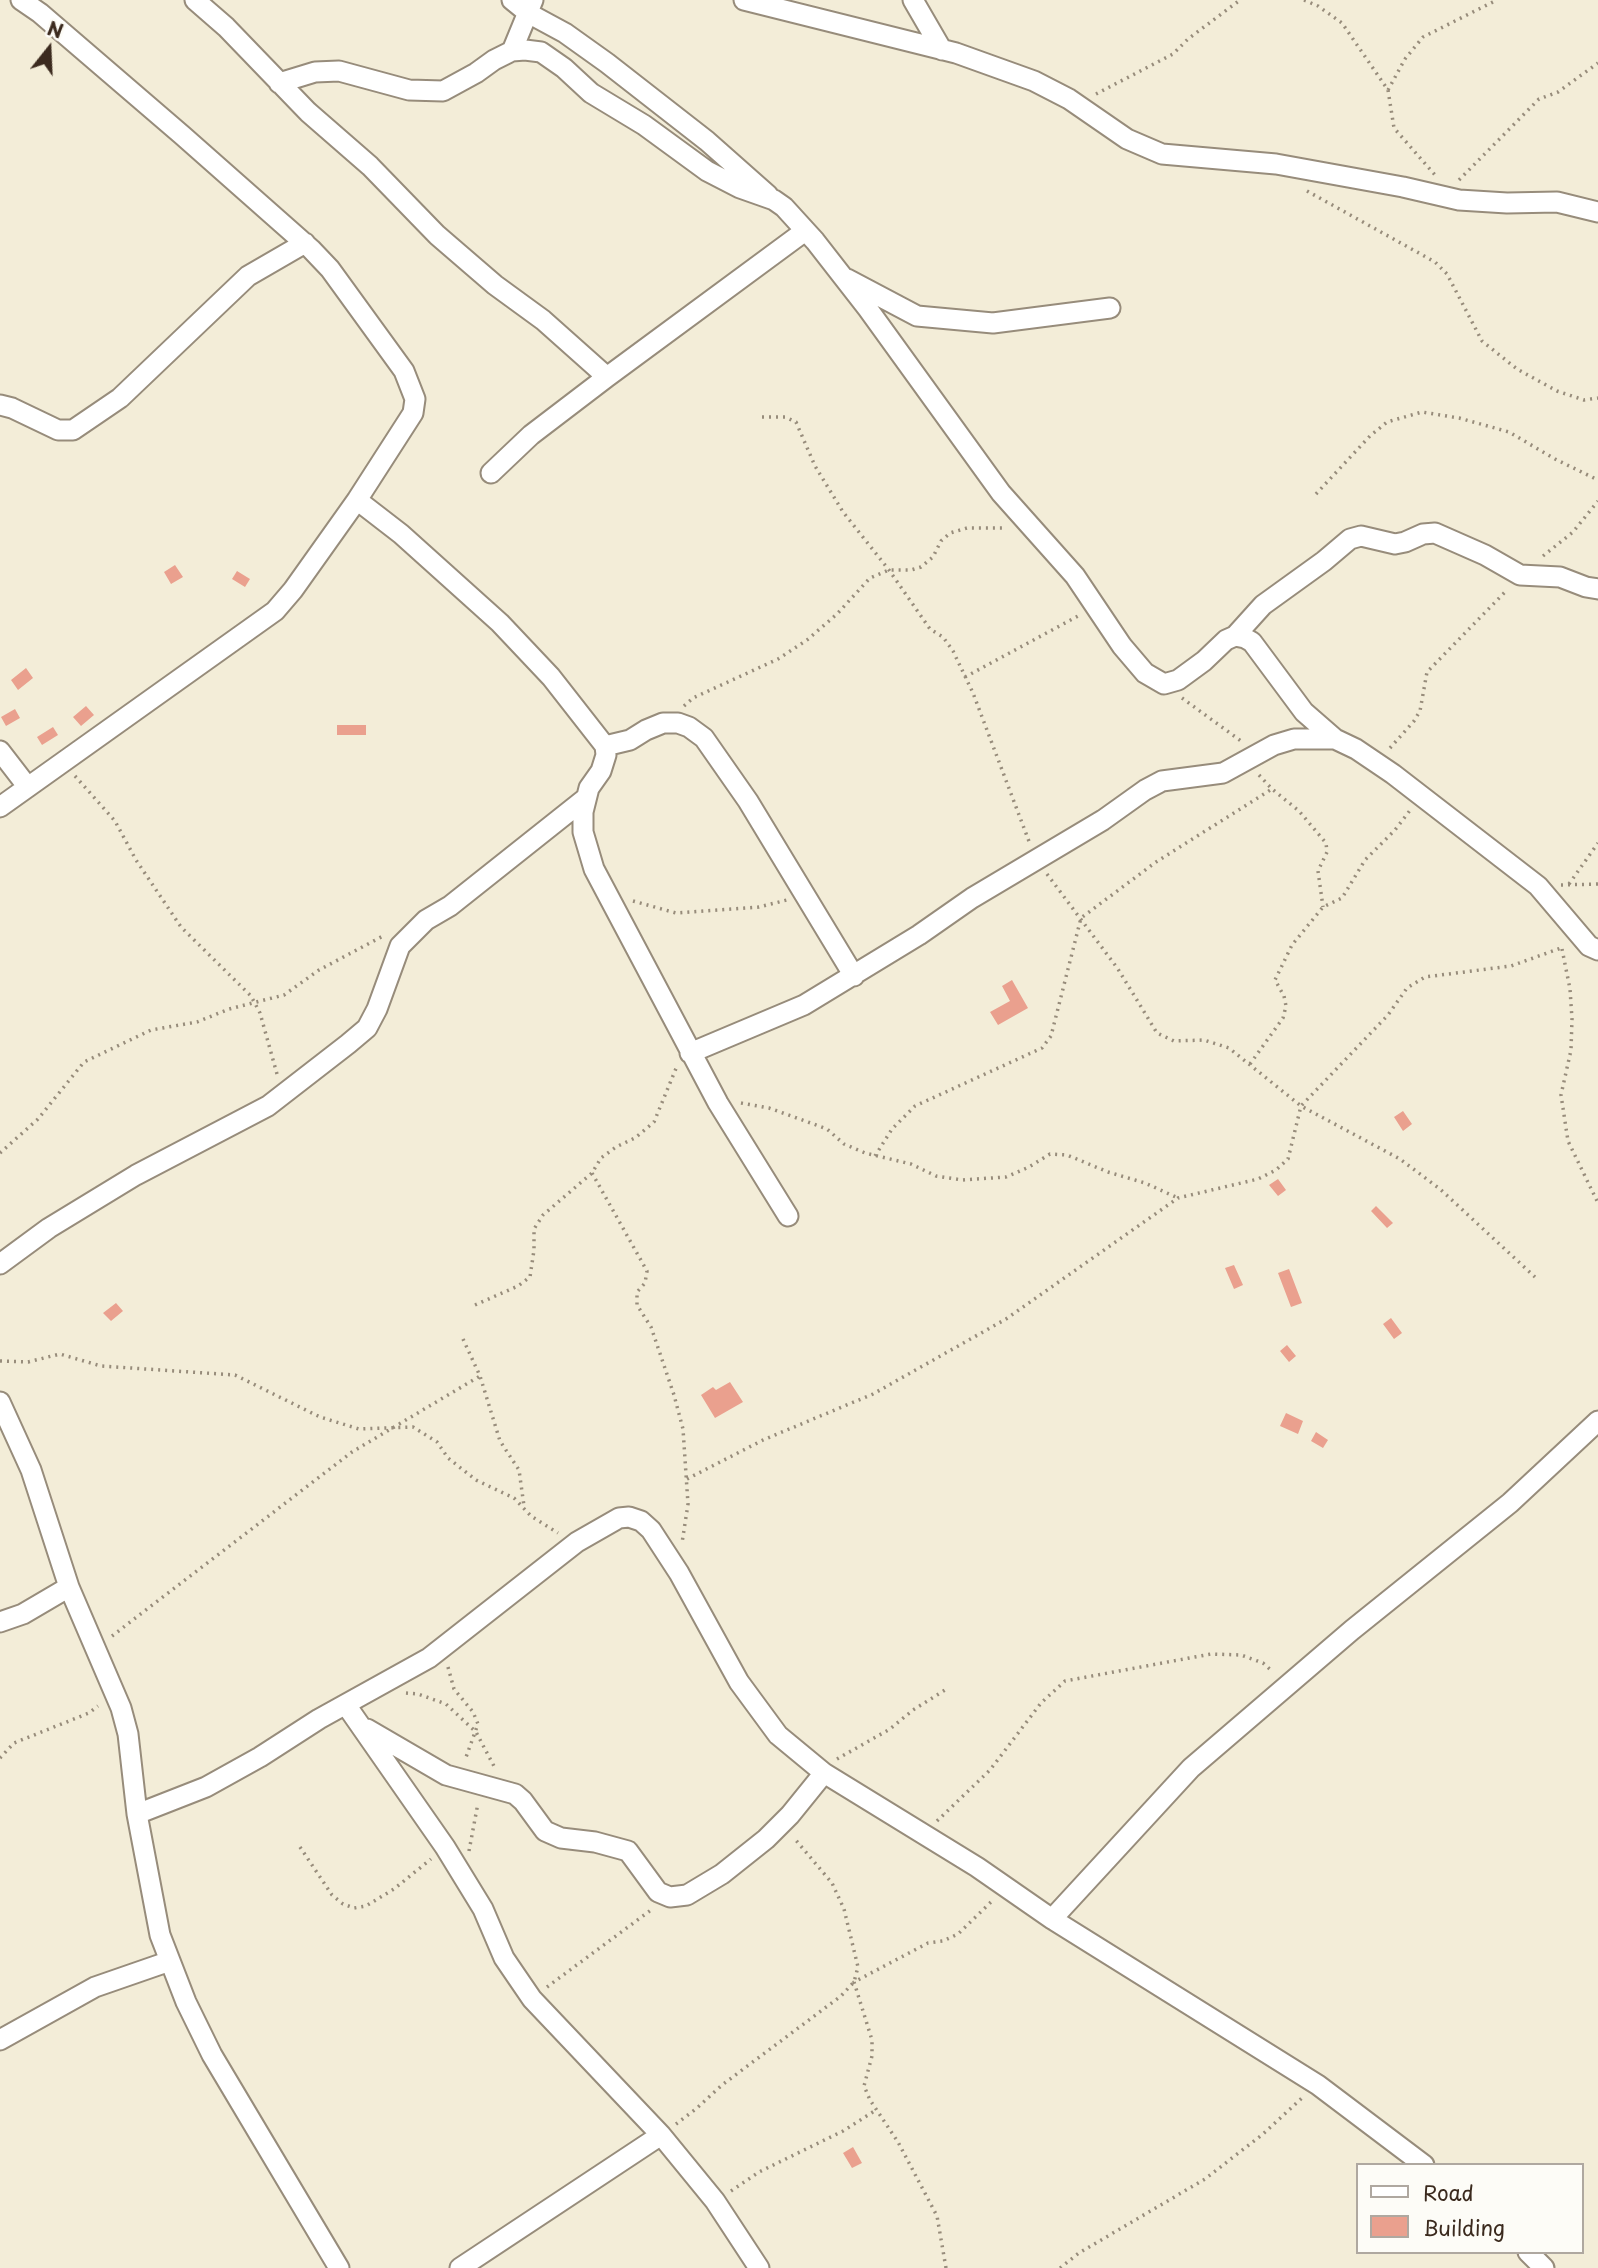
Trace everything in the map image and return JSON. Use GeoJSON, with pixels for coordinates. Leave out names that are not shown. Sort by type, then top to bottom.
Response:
{"type":"FeatureCollection","features":[{"type":"Feature","properties":{"kind":"street"},"geometry":{"type":"LineString","coordinates":[[195,0],[226,27],[308,112],[370,166],[437,235],[495,285],[544,320],[607,377]]}},
{"type":"Feature","properties":{"kind":"street"},"geometry":{"type":"LineString","coordinates":[[512,0],[530,7],[607,63],[707,141],[774,201]]}},
{"type":"Feature","properties":{"kind":"street"},"geometry":{"type":"LineString","coordinates":[[744,0],[942,50],[1034,81],[1069,99],[1127,139],[1162,154],[1276,164],[1460,200],[1557,202],[1598,212]]}},
{"type":"Feature","properties":{"kind":"street"},"geometry":{"type":"LineString","coordinates":[[913,0],[942,50]]}},
{"type":"Feature","properties":{"kind":"street"},"geometry":{"type":"LineString","coordinates":[[0,807],[62,760],[275,611],[358,500],[413,413],[415,399],[404,371],[330,269],[305,243],[25,1]]}},
{"type":"Feature","properties":{"kind":"street"},"geometry":{"type":"LineString","coordinates":[[512,51],[530,7]]}},
{"type":"Feature","properties":{"kind":"street"},"geometry":{"type":"LineString","coordinates":[[279,83],[315,72],[339,71],[409,90],[443,91],[512,51],[541,52],[564,68],[591,93],[644,125],[707,171],[784,207],[868,309],[1001,493],[1075,576],[1122,646],[1145,673],[1164,684],[1178,680],[1204,661],[1226,640],[1236,636],[1263,606],[1350,540],[1361,537],[1395,544],[1423,534],[1436,533],[1485,555],[1520,575],[1560,577],[1598,589]]}},
{"type":"Feature","properties":{"kind":"street"},"geometry":{"type":"LineString","coordinates":[[491,473],[531,435],[805,231]]}},
{"type":"Feature","properties":{"kind":"street"},"geometry":{"type":"LineString","coordinates":[[0,405],[58,430],[73,430],[120,398],[240,283],[305,243]]}},
{"type":"Feature","properties":{"kind":"street"},"geometry":{"type":"LineString","coordinates":[[840,275],[917,316],[993,323],[1110,308]]}},
{"type":"Feature","properties":{"kind":"street"},"geometry":{"type":"LineString","coordinates":[[358,500],[401,534],[500,623],[551,677],[605,746],[606,755],[601,771],[589,788],[586,798],[583,832],[593,869],[718,1103],[788,1216]]}},
{"type":"Feature","properties":{"kind":"street"},"geometry":{"type":"LineString","coordinates":[[1236,636],[1252,642],[1304,712],[1335,739],[1381,765],[1538,886],[1589,946],[1598,950]]}},
{"type":"Feature","properties":{"kind":"street"},"geometry":{"type":"LineString","coordinates":[[605,746],[630,740],[663,723],[678,723],[689,727],[704,738],[748,801],[854,976]]}},
{"type":"Feature","properties":{"kind":"street"},"geometry":{"type":"LineString","coordinates":[[689,1050],[804,1005],[1162,781],[1223,773],[1274,745],[1294,739],[1335,739]]}},
{"type":"Feature","properties":{"kind":"street"},"geometry":{"type":"LineString","coordinates":[[0,751],[27,786]]}},
{"type":"Feature","properties":{"kind":"street"},"geometry":{"type":"LineString","coordinates":[[0,1264],[49,1228],[136,1175],[268,1107],[367,1028],[377,1009],[400,946],[411,934],[426,920],[450,906],[493,873],[586,798]]}},
{"type":"Feature","properties":{"kind":"street"},"geometry":{"type":"LineString","coordinates":[[0,1402],[31,1470],[69,1587],[113,1687],[128,1734],[137,1814],[160,1935],[186,2002],[212,2055],[339,2268]]}},
{"type":"Feature","properties":{"kind":"street"},"geometry":{"type":"LineString","coordinates":[[1052,1919],[1191,1768],[1352,1630],[1510,1503],[1598,1420]]}},
{"type":"Feature","properties":{"kind":"street"},"geometry":{"type":"LineString","coordinates":[[137,1814],[206,1787],[429,1658],[577,1542],[618,1518],[629,1517],[641,1521],[651,1530],[679,1573],[739,1682],[778,1734],[824,1773],[1318,2085],[1421,2163]]}},
{"type":"Feature","properties":{"kind":"street"},"geometry":{"type":"LineString","coordinates":[[0,1622],[23,1614],[69,1587]]}},
{"type":"Feature","properties":{"kind":"street"},"geometry":{"type":"LineString","coordinates":[[346,1705],[445,1847],[483,1909],[504,1958],[532,1998],[661,2135],[715,2201],[759,2268]]}},
{"type":"Feature","properties":{"kind":"street"},"geometry":{"type":"LineString","coordinates":[[360,1725],[446,1775],[515,1794],[545,1831],[561,1838],[595,1842],[628,1851],[658,1892],[670,1897],[687,1895],[722,1874],[790,1815],[824,1773]]}},
{"type":"Feature","properties":{"kind":"street"},"geometry":{"type":"LineString","coordinates":[[0,2040],[95,1987],[170,1961]]}},
{"type":"Feature","properties":{"kind":"street"},"geometry":{"type":"LineString","coordinates":[[460,2268],[661,2135]]}},
{"type":"Feature","properties":{"kind":"street"},"geometry":{"type":"LineString","coordinates":[[1530,2254],[1544,2268]]}},
{"type":"Feature","properties":{"kind":"path"},"geometry":{"type":"LineString","coordinates":[[1069,99],[1098,93],[1173,54],[1188,39],[1240,0]]}},
{"type":"Feature","properties":{"kind":"path"},"geometry":{"type":"LineString","coordinates":[[1304,0],[1318,6],[1342,23],[1388,90],[1394,128],[1434,171],[1444,197],[1520,115],[1539,99],[1558,92],[1598,64]]}},
{"type":"Feature","properties":{"kind":"path"},"geometry":{"type":"LineString","coordinates":[[1388,90],[1405,59],[1423,37],[1497,0]]}},
{"type":"Feature","properties":{"kind":"path"},"geometry":{"type":"LineString","coordinates":[[1302,188],[1435,262],[1447,274],[1482,341],[1517,369],[1557,391],[1584,400],[1598,398]]}},
{"type":"Feature","properties":{"kind":"path"},"geometry":{"type":"LineString","coordinates":[[1316,494],[1387,422],[1422,412],[1459,418],[1509,432],[1598,480]]}},
{"type":"Feature","properties":{"kind":"path"},"geometry":{"type":"LineString","coordinates":[[762,417],[785,417],[796,422],[815,466],[843,512],[889,570],[930,629],[943,637],[953,651],[1013,795],[1036,861],[1118,969],[1157,1032],[1174,1041],[1204,1040],[1229,1048],[1301,1106],[1400,1159],[1440,1189],[1535,1277]]}},
{"type":"Feature","properties":{"kind":"path"},"geometry":{"type":"LineString","coordinates":[[1381,765],[1390,746],[1420,711],[1427,672],[1520,575],[1573,532],[1598,501]]}},
{"type":"Feature","properties":{"kind":"path"},"geometry":{"type":"LineString","coordinates":[[663,723],[693,698],[778,659],[807,640],[837,614],[870,578],[889,570],[921,567],[933,557],[941,541],[950,533],[967,528],[1033,529]]}},
{"type":"Feature","properties":{"kind":"path"},"geometry":{"type":"LineString","coordinates":[[965,677],[1096,607]]}},
{"type":"Feature","properties":{"kind":"path"},"geometry":{"type":"LineString","coordinates":[[1164,684],[1253,757],[1272,789],[1299,811],[1326,843],[1327,852],[1318,871],[1323,907]]}},
{"type":"Feature","properties":{"kind":"path"},"geometry":{"type":"LineString","coordinates":[[62,760],[114,821],[136,860],[181,927],[232,974],[255,1003],[283,1094]]}},
{"type":"Feature","properties":{"kind":"path"},"geometry":{"type":"LineString","coordinates":[[875,1156],[892,1129],[915,1106],[1042,1048],[1051,1036],[1081,918],[1156,862],[1272,789]]}},
{"type":"Feature","properties":{"kind":"path"},"geometry":{"type":"LineString","coordinates":[[1250,1064],[1283,1018],[1286,1006],[1284,996],[1275,980],[1292,945],[1323,907],[1342,898],[1365,860],[1409,812],[1419,793]]}},
{"type":"Feature","properties":{"kind":"path"},"geometry":{"type":"LineString","coordinates":[[1569,884],[1598,843]]}},
{"type":"Feature","properties":{"kind":"path"},"geometry":{"type":"LineString","coordinates":[[1538,886],[1598,884]]}},
{"type":"Feature","properties":{"kind":"path"},"geometry":{"type":"LineString","coordinates":[[605,891],[676,913],[759,907],[805,896]]}},
{"type":"Feature","properties":{"kind":"path"},"geometry":{"type":"LineString","coordinates":[[0,1153],[38,1119],[84,1062],[151,1030],[197,1023],[229,1009],[284,995],[319,970],[386,933]]}},
{"type":"Feature","properties":{"kind":"path"},"geometry":{"type":"LineString","coordinates":[[687,1479],[763,1440],[886,1388],[1006,1319],[1178,1198],[1258,1179],[1276,1170],[1288,1158],[1301,1106],[1388,1015],[1407,988],[1426,977],[1511,966],[1561,948],[1570,989],[1572,1019],[1571,1050],[1561,1095],[1568,1141],[1598,1203]]}},
{"type":"Feature","properties":{"kind":"path"},"geometry":{"type":"LineString","coordinates":[[475,1305],[518,1286],[530,1277],[534,1229],[542,1215],[592,1173],[601,1158],[635,1138],[654,1122],[668,1085],[689,1050]]}},
{"type":"Feature","properties":{"kind":"path"},"geometry":{"type":"LineString","coordinates":[[718,1103],[743,1102],[769,1108],[827,1129],[844,1143],[875,1156],[911,1164],[936,1175],[962,1180],[1006,1177],[1049,1154],[1067,1155],[1178,1198]]}},
{"type":"Feature","properties":{"kind":"path"},"geometry":{"type":"LineString","coordinates":[[592,1173],[647,1271],[645,1283],[637,1292],[637,1305],[651,1327],[683,1429],[688,1504],[679,1573]]}},
{"type":"Feature","properties":{"kind":"path"},"geometry":{"type":"LineString","coordinates":[[463,1339],[480,1376],[500,1441],[519,1470],[524,1508]]}},
{"type":"Feature","properties":{"kind":"path"},"geometry":{"type":"LineString","coordinates":[[0,1362],[28,1362],[60,1354],[101,1366],[235,1375],[320,1417],[359,1429],[413,1427],[437,1443],[448,1458],[476,1480],[514,1498],[549,1528],[577,1542]]}},
{"type":"Feature","properties":{"kind":"path"},"geometry":{"type":"LineString","coordinates":[[96,1648],[352,1452],[480,1376]]}},
{"type":"Feature","properties":{"kind":"path"},"geometry":{"type":"LineString","coordinates":[[443,1647],[454,1689],[473,1712],[478,1724],[464,1764],[479,1798],[464,1878]]}},
{"type":"Feature","properties":{"kind":"path"},"geometry":{"type":"LineString","coordinates":[[923,1835],[990,1770],[1041,1703],[1065,1681],[1211,1654],[1241,1656],[1263,1663],[1287,1685]]}},
{"type":"Feature","properties":{"kind":"path"},"geometry":{"type":"LineString","coordinates":[[0,1758],[14,1743],[89,1713],[104,1700],[113,1687]]}},
{"type":"Feature","properties":{"kind":"path"},"geometry":{"type":"LineString","coordinates":[[376,1689],[418,1694],[446,1704],[476,1732],[506,1791]]}},
{"type":"Feature","properties":{"kind":"path"},"geometry":{"type":"LineString","coordinates":[[824,1773],[838,1758],[890,1729],[913,1710],[945,1690]]}},
{"type":"Feature","properties":{"kind":"path"},"geometry":{"type":"LineString","coordinates":[[790,1815],[793,1836],[832,1883],[845,1909],[858,1967],[853,1982],[872,2040],[872,2056],[864,2086],[876,2110],[898,2141],[937,2216],[946,2268]]}},
{"type":"Feature","properties":{"kind":"path"},"geometry":{"type":"LineString","coordinates":[[300,1847],[332,1895],[342,1904],[354,1908],[366,1906],[394,1889],[445,1847]]}},
{"type":"Feature","properties":{"kind":"path"},"geometry":{"type":"LineString","coordinates":[[661,2135],[722,2085],[841,1996],[853,1982],[928,1943],[943,1941],[958,1934],[1005,1886]]}},
{"type":"Feature","properties":{"kind":"path"},"geometry":{"type":"LineString","coordinates":[[532,1998],[670,1897]]}},
{"type":"Feature","properties":{"kind":"path"},"geometry":{"type":"LineString","coordinates":[[1060,2268],[1079,2253],[1205,2179],[1263,2134],[1281,2115],[1318,2085]]}},
{"type":"Feature","properties":{"kind":"path"},"geometry":{"type":"LineString","coordinates":[[715,2201],[760,2172],[843,2131],[876,2110]]}},
{"type":"Feature","properties":{"kind":"building"},"geometry":{"type":"Polygon","coordinates":[[[175,565],[183,577],[171,584],[164,572],[175,565]]]}},
{"type":"Feature","properties":{"kind":"building"},"geometry":{"type":"Polygon","coordinates":[[[237,571],[250,579],[245,587],[232,579],[237,571]]]}},
{"type":"Feature","properties":{"kind":"building"},"geometry":{"type":"Polygon","coordinates":[[[26,668],[33,678],[18,690],[11,680],[26,668]]]}},
{"type":"Feature","properties":{"kind":"building"},"geometry":{"type":"Polygon","coordinates":[[[86,706],[94,715],[81,726],[73,717],[86,706]]]}},
{"type":"Feature","properties":{"kind":"building"},"geometry":{"type":"Polygon","coordinates":[[[15,709],[20,718],[6,726],[1,717],[15,709]]]}},
{"type":"Feature","properties":{"kind":"building"},"geometry":{"type":"Polygon","coordinates":[[[337,725],[366,725],[366,735],[337,735],[337,725]]]}},
{"type":"Feature","properties":{"kind":"building"},"geometry":{"type":"Polygon","coordinates":[[[53,727],[58,735],[42,745],[37,737],[53,727]]]}},
{"type":"Feature","properties":{"kind":"building"},"geometry":{"type":"Polygon","coordinates":[[[1012,980],[1028,1008],[998,1025],[990,1012],[1010,1001],[1002,986],[1012,980]]]}},
{"type":"Feature","properties":{"kind":"building"},"geometry":{"type":"Polygon","coordinates":[[[1403,1111],[1412,1124],[1403,1131],[1394,1117],[1403,1111]]]}},
{"type":"Feature","properties":{"kind":"building"},"geometry":{"type":"Polygon","coordinates":[[[1278,1179],[1286,1190],[1278,1196],[1269,1185],[1278,1179]]]}},
{"type":"Feature","properties":{"kind":"building"},"geometry":{"type":"Polygon","coordinates":[[[1376,1206],[1393,1223],[1387,1228],[1371,1211],[1376,1206]]]}},
{"type":"Feature","properties":{"kind":"building"},"geometry":{"type":"Polygon","coordinates":[[[1234,1265],[1243,1285],[1234,1289],[1225,1268],[1234,1265]]]}},
{"type":"Feature","properties":{"kind":"building"},"geometry":{"type":"Polygon","coordinates":[[[1289,1269],[1302,1303],[1291,1307],[1278,1273],[1289,1269]]]}},
{"type":"Feature","properties":{"kind":"building"},"geometry":{"type":"Polygon","coordinates":[[[116,1303],[123,1311],[111,1321],[103,1313],[116,1303]]]}},
{"type":"Feature","properties":{"kind":"building"},"geometry":{"type":"Polygon","coordinates":[[[1391,1318],[1402,1333],[1394,1339],[1383,1324],[1391,1318]]]}},
{"type":"Feature","properties":{"kind":"building"},"geometry":{"type":"Polygon","coordinates":[[[1287,1345],[1296,1356],[1289,1362],[1280,1351],[1287,1345]]]}},
{"type":"Feature","properties":{"kind":"building"},"geometry":{"type":"Polygon","coordinates":[[[730,1382],[743,1402],[715,1418],[701,1395],[713,1387],[716,1390],[730,1382]]]}},
{"type":"Feature","properties":{"kind":"building"},"geometry":{"type":"Polygon","coordinates":[[[1286,1413],[1303,1421],[1298,1434],[1280,1426],[1286,1413]]]}},
{"type":"Feature","properties":{"kind":"building"},"geometry":{"type":"Polygon","coordinates":[[[1316,1432],[1328,1440],[1323,1448],[1311,1441],[1316,1432]]]}},
{"type":"Feature","properties":{"kind":"building"},"geometry":{"type":"Polygon","coordinates":[[[853,2147],[862,2163],[852,2168],[843,2153],[853,2147]]]}}]}
